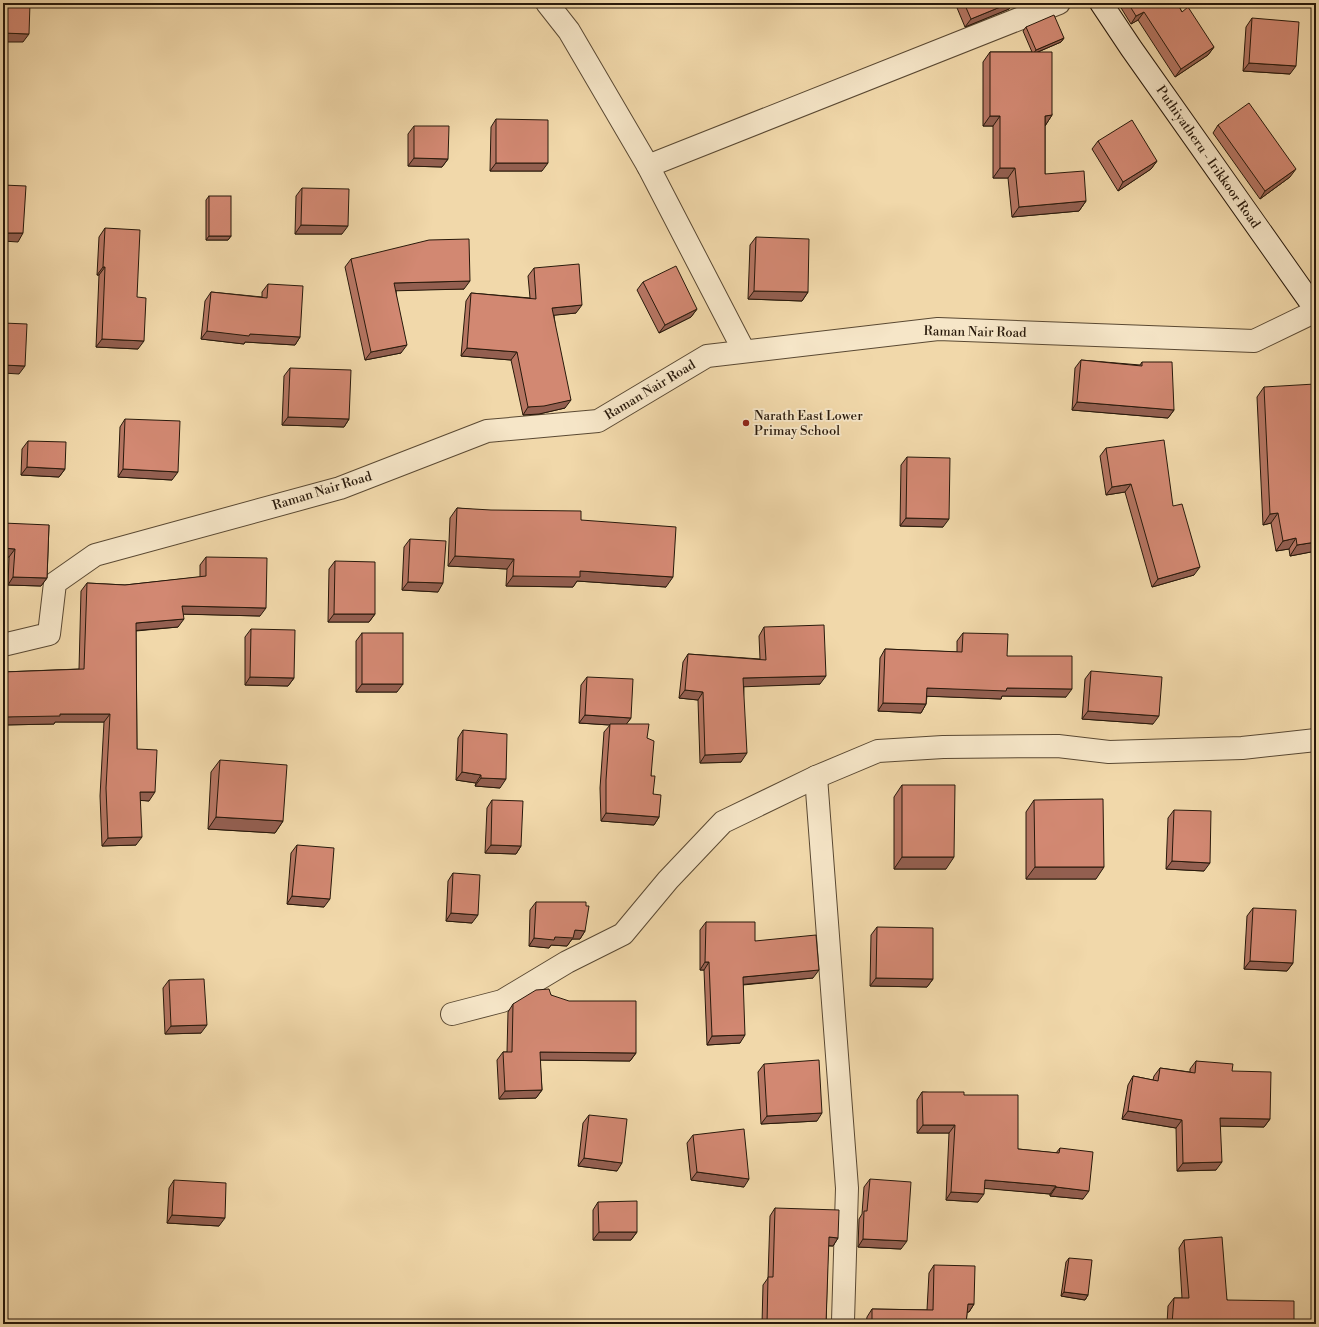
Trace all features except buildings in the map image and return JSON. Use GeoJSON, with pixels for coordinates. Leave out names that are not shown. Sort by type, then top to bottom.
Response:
{"type":"FeatureCollection","features":[{"type":"Feature","properties":{"kind":"street"},"geometry":{"type":"LineString","coordinates":[[548,3],[570,31],[648,166],[744,351]]}},
{"type":"Feature","properties":{"kind":"street"},"geometry":{"type":"LineString","coordinates":[[648,166],[1059,3]]}},
{"type":"Feature","properties":{"kind":"street","name":"Puthiyatheru - Irikkoor Road"},"geometry":{"type":"LineString","coordinates":[[1101,3],[1316,311]]}},
{"type":"Feature","properties":{"kind":"street","name":"Raman Nair Road"},"geometry":{"type":"LineString","coordinates":[[3,645],[49,634],[55,582],[95,555],[340,488],[487,431],[598,420],[707,356],[938,329],[1254,341],[1316,311]]}},
{"type":"Feature","properties":{"kind":"street"},"geometry":{"type":"LineString","coordinates":[[452,1014],[502,1001],[567,962],[623,934],[668,880],[723,822],[816,777],[878,751],[943,747],[1058,746],[1109,752],[1242,748],[1316,740]]}},
{"type":"Feature","properties":{"kind":"street"},"geometry":{"type":"LineString","coordinates":[[816,777],[847,1188],[842,1321]]}},
{"type":"Feature","properties":{"kind":"place","name":"Narath East Lower Primay School"},"geometry":{"type":"Point","coordinates":[746,423]}}]}
